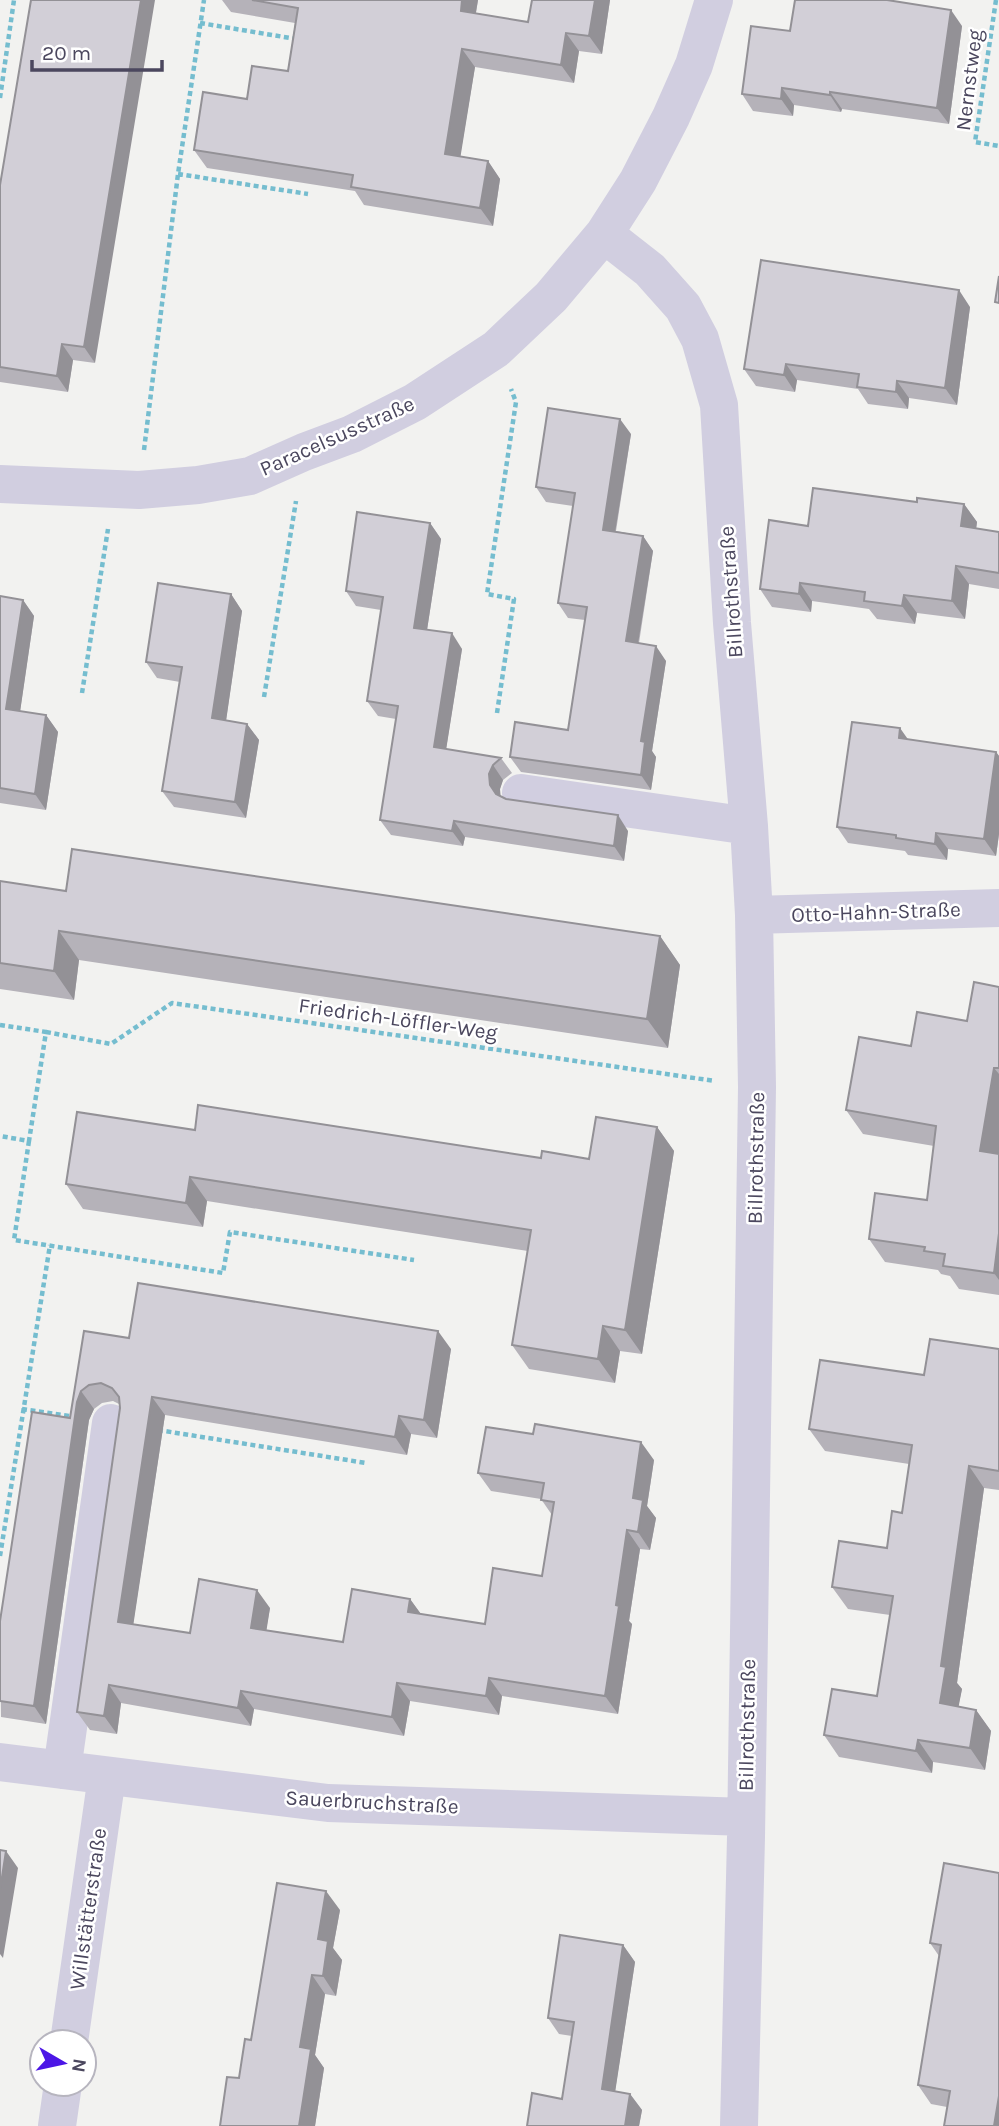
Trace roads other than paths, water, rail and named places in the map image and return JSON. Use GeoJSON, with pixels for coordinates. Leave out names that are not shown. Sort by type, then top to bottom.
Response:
{"type":"FeatureCollection","features":[{"type":"Feature","properties":{"kind":"street","name":"Paracelsusstraße"},"geometry":{"type":"LineString","coordinates":[[0,484],[127,490],[198,485],[250,476],[352,434],[415,402],[496,349],[551,297],[604,234],[638,181],[694,65],[714,0]]}},
{"type":"Feature","properties":{"kind":"street","name":"Billrothstraße"},"geometry":{"type":"LineString","coordinates":[[604,234],[650,270],[683,307],[700,339],[719,405],[732,623],[749,826],[754,915],[757,1087],[746,1817],[738,2126]]}},
{"type":"Feature","properties":{"kind":"street"},"geometry":{"type":"LineString","coordinates":[[521,793],[749,826]]}},
{"type":"Feature","properties":{"kind":"street","name":"Otto-Hahn-Straße"},"geometry":{"type":"LineString","coordinates":[[754,915],[999,908]]}},
{"type":"Feature","properties":{"kind":"street"},"geometry":{"type":"LineString","coordinates":[[62,1770],[111,1423]]}},
{"type":"Feature","properties":{"kind":"street","name":"Sauerbruchstraße"},"geometry":{"type":"LineString","coordinates":[[0,1762],[328,1803],[746,1817]]}},
{"type":"Feature","properties":{"kind":"street","name":"Willstätterstraße"},"geometry":{"type":"LineString","coordinates":[[71,2028],[107,1776]]}},
{"type":"Feature","properties":{"kind":"street"},"geometry":{"type":"LineString","coordinates":[[57,2126],[61,2098]]}}]}
